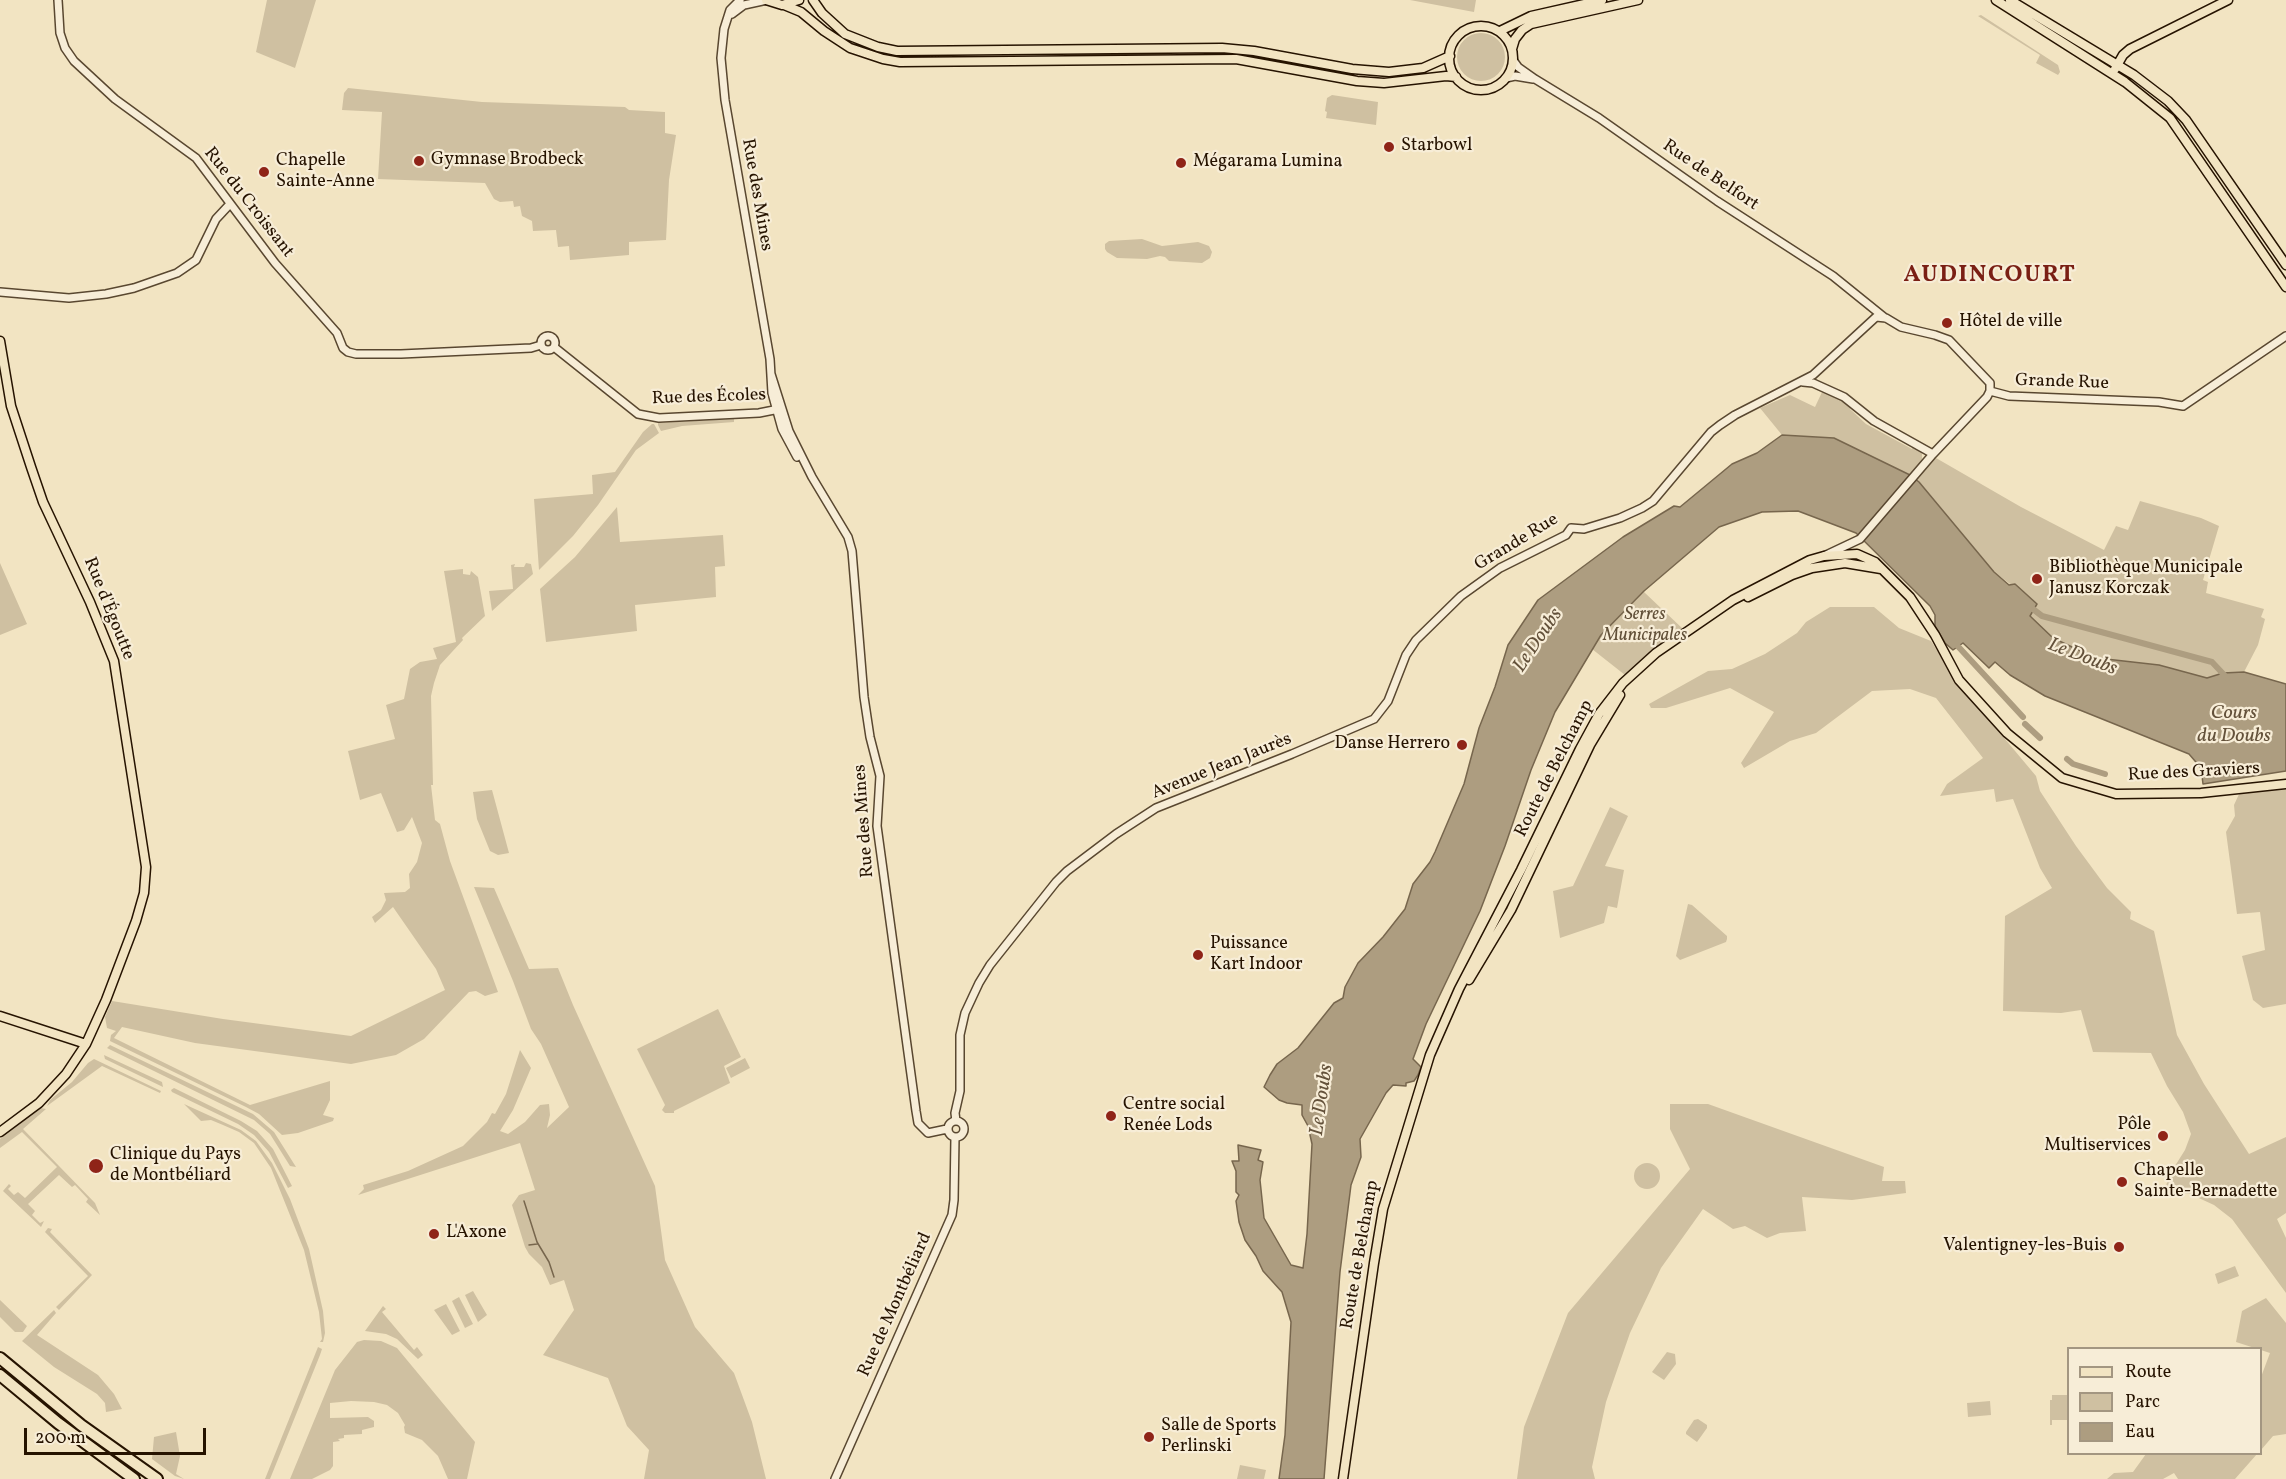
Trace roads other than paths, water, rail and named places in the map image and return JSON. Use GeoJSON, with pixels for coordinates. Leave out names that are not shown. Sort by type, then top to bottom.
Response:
{"type":"FeatureCollection","features":[{"type":"Feature","properties":{"kind":"highway"},"geometry":{"type":"LineString","coordinates":[[0,1358],[81,1425],[157,1479]]}},
{"type":"Feature","properties":{"kind":"highway"},"geometry":{"type":"LineString","coordinates":[[0,1375],[58,1423],[134,1479]]}},
{"type":"Feature","properties":{"kind":"main road"},"geometry":{"type":"LineString","coordinates":[[767,0],[801,12],[850,48],[900,62],[1236,59],[1357,81],[1384,83],[1446,76],[1456,77]]}},
{"type":"Feature","properties":{"kind":"main road"},"geometry":{"type":"LineString","coordinates":[[784,5],[800,0]]}},
{"type":"Feature","properties":{"kind":"main road"},"geometry":{"type":"LineString","coordinates":[[813,0],[822,13],[845,34],[878,48],[897,51],[1222,48],[1254,51],[1352,69],[1389,72],[1423,68],[1450,56]]}},
{"type":"Feature","properties":{"kind":"main road"},"geometry":{"type":"LineString","coordinates":[[1500,31],[1531,16],[1602,0]]}},
{"type":"Feature","properties":{"kind":"main road"},"geometry":{"type":"LineString","coordinates":[[1512,49],[1500,31],[1481,26],[1464,31],[1454,41],[1450,63],[1456,77],[1467,86],[1480,89],[1492,87],[1506,78],[1513,60],[1512,49],[1515,39],[1531,24],[1638,0]]}},
{"type":"Feature","properties":{"kind":"main road"},"geometry":{"type":"LineString","coordinates":[[1996,0],[2118,64],[2150,86],[2186,120],[2286,265]]}},
{"type":"Feature","properties":{"kind":"main road"},"geometry":{"type":"LineString","coordinates":[[2010,0],[2067,39],[2151,101],[2170,118],[2286,287]]}},
{"type":"Feature","properties":{"kind":"main road"},"geometry":{"type":"LineString","coordinates":[[2112,74],[2130,49],[2228,0]]}},
{"type":"Feature","properties":{"kind":"main road","name":"Rue d'Égoutte"},"geometry":{"type":"LineString","coordinates":[[0,341],[11,406],[43,502],[90,602],[114,661],[146,867],[142,902],[106,1000],[86,1044],[66,1074],[39,1103],[0,1132]]}},
{"type":"Feature","properties":{"kind":"main road","name":"Route de Belchamp"},"geometry":{"type":"LineString","coordinates":[[1343,1479],[1383,1209],[1421,1079],[1459,989],[1599,714],[1619,688],[1656,653],[1733,600],[1810,560],[1824,556],[1857,554]]}},
{"type":"Feature","properties":{"kind":"main road","name":"Rue des Graviers"},"geometry":{"type":"LineString","coordinates":[[1857,554],[1868,558],[1881,569],[1920,609],[1959,680],[2007,732],[2062,778],[2116,794],[2202,793],[2286,784]]}},
{"type":"Feature","properties":{"kind":"main road"},"geometry":{"type":"LineString","coordinates":[[1792,574],[1837,563],[1860,564],[1881,569]]}},
{"type":"Feature","properties":{"kind":"main road","name":"Route de Belchamp"},"geometry":{"type":"LineString","coordinates":[[1349,1479],[1378,1256],[1386,1214],[1424,1083],[1441,1037],[1459,999],[1511,910],[1590,745],[1636,674],[1671,646],[1735,603],[1767,589],[1792,574]]}},
{"type":"Feature","properties":{"kind":"main road"},"geometry":{"type":"LineString","coordinates":[[0,1016],[86,1044]]}},
{"type":"Feature","properties":{"kind":"street","name":"Rue du Croissant"},"geometry":{"type":"LineString","coordinates":[[58,0],[60,33],[65,48],[74,61],[115,99],[196,158],[275,263],[336,333],[343,348],[348,352],[401,354],[531,348],[541,345]]}},
{"type":"Feature","properties":{"kind":"street"},"geometry":{"type":"LineString","coordinates":[[725,20],[730,10],[740,0]]}},
{"type":"Feature","properties":{"kind":"street"},"geometry":{"type":"LineString","coordinates":[[725,20],[744,5],[767,0]]}},
{"type":"Feature","properties":{"kind":"street","name":"Rue des Mines"},"geometry":{"type":"LineString","coordinates":[[725,20],[721,58],[725,100],[771,374],[779,409],[812,477],[848,537],[854,562],[864,697],[870,737],[880,776],[877,826],[884,890],[918,1123],[928,1133],[947,1130]]}},
{"type":"Feature","properties":{"kind":"street","name":"Rue de Belfort"},"geometry":{"type":"LineString","coordinates":[[1513,60],[1518,67],[1535,79],[1606,122],[1717,201],[1833,276],[1886,318]]}},
{"type":"Feature","properties":{"kind":"street","name":"Rue de Belfort"},"geometry":{"type":"LineString","coordinates":[[1506,78],[1515,76],[1535,79]]}},
{"type":"Feature","properties":{"kind":"street"},"geometry":{"type":"LineString","coordinates":[[0,292],[45,297],[87,296],[134,288],[177,273],[195,260],[216,219],[230,204]]}},
{"type":"Feature","properties":{"kind":"street"},"geometry":{"type":"LineString","coordinates":[[1868,303],[1871,312],[1870,320]]}},
{"type":"Feature","properties":{"kind":"street"},"geometry":{"type":"LineString","coordinates":[[1870,320],[1876,317],[1886,318]]}},
{"type":"Feature","properties":{"kind":"street","name":"Grande Rue"},"geometry":{"type":"LineString","coordinates":[[1886,318],[1894,324],[1948,340],[1990,383],[1990,391],[2008,396],[2159,402],[2183,406],[2286,336]]}},
{"type":"Feature","properties":{"kind":"street","name":"Grande Rue"},"geometry":{"type":"LineString","coordinates":[[1388,701],[1406,655],[1416,640],[1461,596],[1500,568],[1566,535],[1571,528],[1584,529],[1620,518],[1653,501],[1711,432],[1764,399],[1813,379],[1870,320]]}},
{"type":"Feature","properties":{"kind":"street"},"geometry":{"type":"LineString","coordinates":[[548,336],[554,339],[554,347],[547,350],[541,345],[542,339],[548,336]]}},
{"type":"Feature","properties":{"kind":"street","name":"Rue des Écoles"},"geometry":{"type":"LineString","coordinates":[[554,347],[638,414],[659,418],[759,413],[779,409]]}},
{"type":"Feature","properties":{"kind":"street"},"geometry":{"type":"LineString","coordinates":[[1813,379],[1849,400],[1874,421],[1933,454]]}},
{"type":"Feature","properties":{"kind":"street"},"geometry":{"type":"LineString","coordinates":[[1824,556],[1860,539],[1990,391]]}},
{"type":"Feature","properties":{"kind":"street"},"geometry":{"type":"LineString","coordinates":[[1857,554],[1860,539]]}},
{"type":"Feature","properties":{"kind":"street","name":"Route de Belchamp"},"geometry":{"type":"LineString","coordinates":[[1792,574],[1813,563],[1857,554]]}},
{"type":"Feature","properties":{"kind":"street","name":"Avenue Jean Jaurès"},"geometry":{"type":"LineString","coordinates":[[956,1120],[955,1113],[960,1090],[960,1035],[972,998],[990,965],[1067,871],[1156,808],[1366,724],[1381,713],[1388,701]]}},
{"type":"Feature","properties":{"kind":"street"},"geometry":{"type":"LineString","coordinates":[[956,1120],[961,1123],[964,1130],[960,1136],[955,1137],[947,1130],[950,1123],[956,1120]]}},
{"type":"Feature","properties":{"kind":"street","name":"Rue de Montbéliard"},"geometry":{"type":"LineString","coordinates":[[835,1479],[952,1215],[955,1137]]}},
{"type":"Feature","properties":{"kind":"water","name":"Cours du Doubs"},"geometry":{"type":"Polygon","coordinates":[[[1782,435],[1834,438],[1910,475],[1919,482],[1994,572],[2009,585],[2015,584],[2037,604],[2030,616],[2053,638],[2097,658],[2159,665],[2207,678],[2223,673],[2244,672],[2286,684],[2286,771],[2203,784],[2201,768],[2189,754],[2045,696],[2010,675],[1995,662],[1989,668],[1963,643],[1953,650],[1945,643],[1935,626],[1935,615],[1930,606],[1856,533],[1798,511],[1762,512],[1719,527],[1644,591],[1601,635],[1555,712],[1531,770],[1480,911],[1426,1024],[1413,1059],[1421,1067],[1418,1075],[1414,1081],[1406,1083],[1406,1086],[1393,1085],[1386,1093],[1360,1139],[1361,1157],[1351,1185],[1340,1272],[1324,1479],[1279,1479],[1285,1435],[1291,1322],[1282,1292],[1263,1271],[1245,1240],[1239,1222],[1236,1201],[1239,1195],[1236,1192],[1236,1171],[1232,1161],[1239,1161],[1238,1145],[1261,1150],[1258,1160],[1263,1162],[1260,1180],[1264,1218],[1291,1265],[1303,1268],[1312,1144],[1308,1126],[1302,1115],[1302,1105],[1279,1100],[1264,1087],[1277,1064],[1298,1048],[1334,1003],[1343,998],[1345,987],[1358,963],[1405,909],[1413,884],[1430,862],[1464,784],[1479,728],[1508,645],[1538,600],[1623,537],[1674,506],[1680,507],[1732,464],[1757,453],[1782,435]]]}},
{"type":"Feature","properties":{"kind":"waterway"},"geometry":{"type":"LineString","coordinates":[[2029,606],[2042,616],[2212,662],[2227,678]]}},
{"type":"Feature","properties":{"kind":"waterway"},"geometry":{"type":"LineString","coordinates":[[1954,642],[2023,717]]}},
{"type":"Feature","properties":{"kind":"waterway"},"geometry":{"type":"LineString","coordinates":[[2025,724],[2040,738]]}},
{"type":"Feature","properties":{"kind":"waterway"},"geometry":{"type":"LineString","coordinates":[[2067,759],[2073,764],[2105,774]]}},
{"type":"Feature","properties":{"kind":"waterway"},"geometry":{"type":"LineString","coordinates":[[524,1201],[537,1242],[549,1262],[554,1277]]}},
{"type":"Feature","properties":{"kind":"waterway"},"geometry":{"type":"LineString","coordinates":[[529,1245],[537,1244]]}},
{"type":"Feature","properties":{"kind":"place","name":"Starbowl"},"geometry":{"type":"Point","coordinates":[1389,147]}},
{"type":"Feature","properties":{"kind":"place","name":"Gymnase Brodbeck"},"geometry":{"type":"Point","coordinates":[419,161]}},
{"type":"Feature","properties":{"kind":"place","name":"Mégarama Lumina"},"geometry":{"type":"Point","coordinates":[1181,163]}},
{"type":"Feature","properties":{"kind":"place","name":"Chapelle Sainte-Anne"},"geometry":{"type":"Point","coordinates":[264,172]}},
{"type":"Feature","properties":{"kind":"place","name":"Hôtel de ville"},"geometry":{"type":"Point","coordinates":[1947,323]}},
{"type":"Feature","properties":{"kind":"place","name":"Bibliothèque Municipale Janusz Korczak"},"geometry":{"type":"Point","coordinates":[2037,579]}},
{"type":"Feature","properties":{"kind":"place","name":"Danse Herrero"},"geometry":{"type":"Point","coordinates":[1462,745]}},
{"type":"Feature","properties":{"kind":"place","name":"Puissance Kart Indoor"},"geometry":{"type":"Point","coordinates":[1198,955]}},
{"type":"Feature","properties":{"kind":"place","name":"Centre social Renée Lods"},"geometry":{"type":"Point","coordinates":[1111,1116]}},
{"type":"Feature","properties":{"kind":"place","name":"Pôle Multiservices"},"geometry":{"type":"Point","coordinates":[2163,1136]}},
{"type":"Feature","properties":{"kind":"place","name":"Clinique du Pays de Montbéliard"},"geometry":{"type":"Point","coordinates":[96,1166]}},
{"type":"Feature","properties":{"kind":"place","name":"Chapelle Sainte-Bernadette"},"geometry":{"type":"Point","coordinates":[2122,1182]}},
{"type":"Feature","properties":{"kind":"place","name":"L'Axone"},"geometry":{"type":"Point","coordinates":[434,1234]}},
{"type":"Feature","properties":{"kind":"place","name":"Valentigney-les-Buis"},"geometry":{"type":"Point","coordinates":[2119,1247]}},
{"type":"Feature","properties":{"kind":"place","name":"Salle de Sports Perlinski"},"geometry":{"type":"Point","coordinates":[1149,1437]}},
{"type":"Feature","properties":{"kind":"district","name":"AUDINCOURT"},"geometry":{"type":"Point","coordinates":[1990,277]}},
{"type":"Feature","properties":{"kind":"park label","name":"Serres Municipales"},"geometry":{"type":"Point","coordinates":[1645,626]}},
{"type":"Feature","properties":{"kind":"water label","name":"Le Doubs"},"geometry":{"type":"Point","coordinates":[1539,641]}},
{"type":"Feature","properties":{"kind":"water label","name":"Le Doubs"},"geometry":{"type":"Point","coordinates":[2082,658]}},
{"type":"Feature","properties":{"kind":"water label","name":"Le Doubs"},"geometry":{"type":"Point","coordinates":[1323,1100]}}]}
